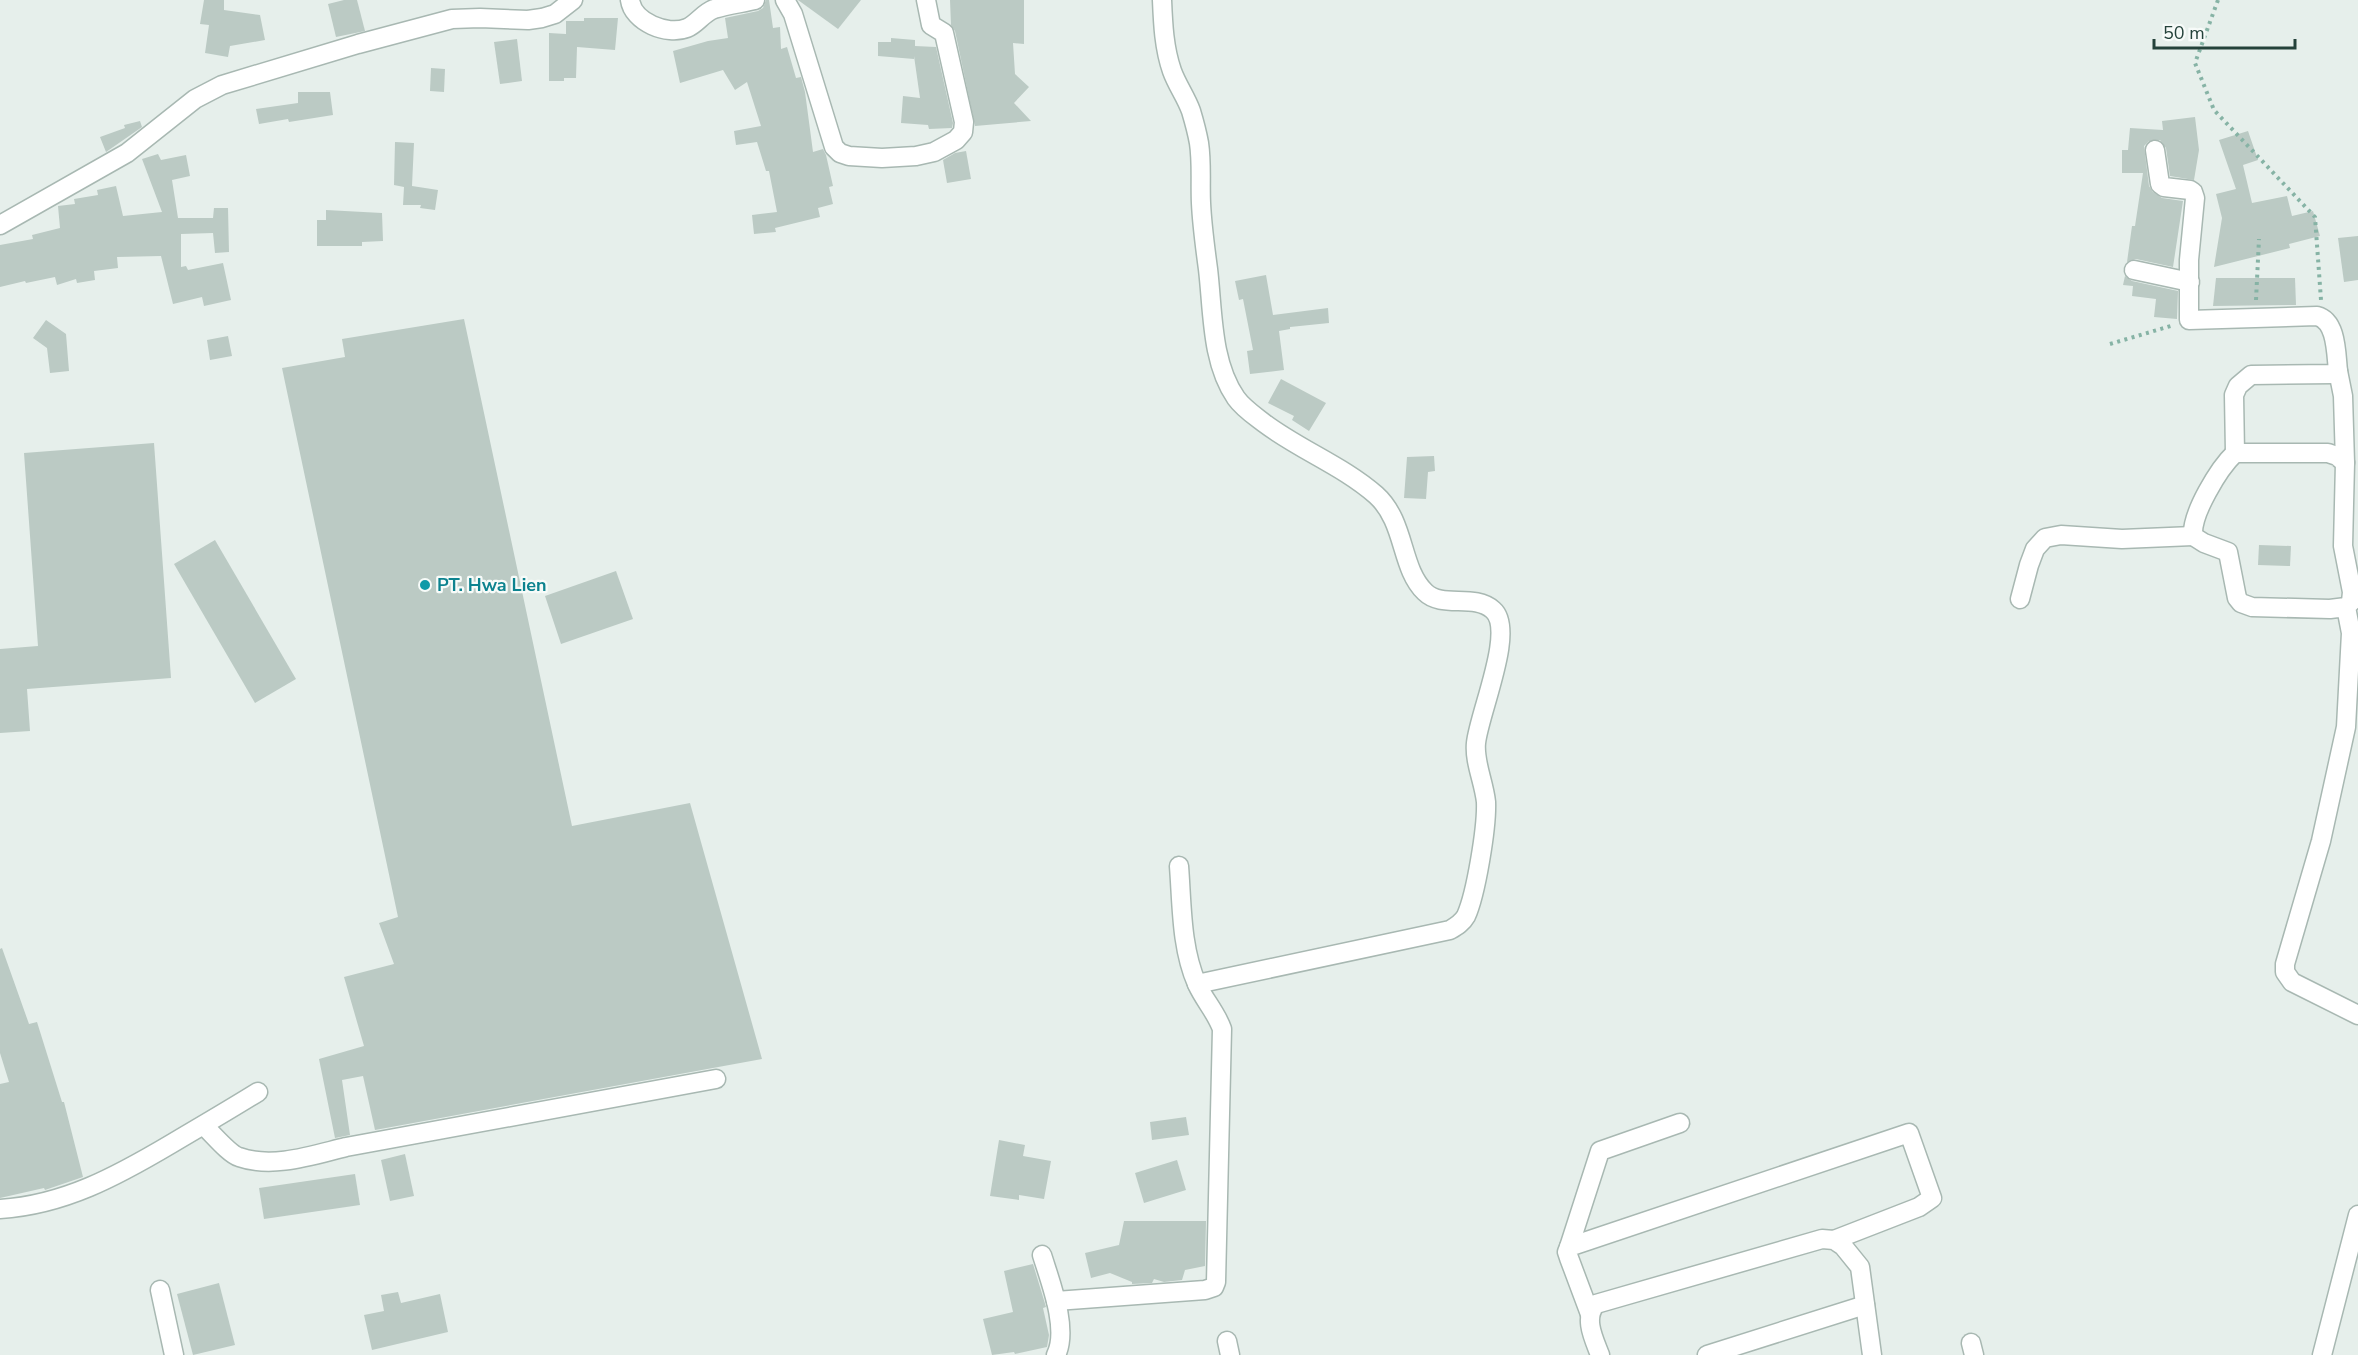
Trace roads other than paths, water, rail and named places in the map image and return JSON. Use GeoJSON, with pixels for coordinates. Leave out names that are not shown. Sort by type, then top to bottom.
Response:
{"type":"FeatureCollection","features":[{"type":"Feature","properties":{"kind":"street"},"geometry":{"type":"LineString","coordinates":[[0,225],[127,153],[195,99],[222,85],[358,44],[452,20],[542,18],[555,14],[573,0]]}},
{"type":"Feature","properties":{"kind":"street"},"geometry":{"type":"LineString","coordinates":[[630,0],[635,13],[641,18],[651,25],[670,31],[689,27],[712,10],[755,0]]}},
{"type":"Feature","properties":{"kind":"street"},"geometry":{"type":"LineString","coordinates":[[785,0],[793,14],[834,147],[840,153],[849,156],[882,158],[934,152],[956,140],[963,132],[964,122],[944,33],[931,25],[926,0]]}},
{"type":"Feature","properties":{"kind":"street"},"geometry":{"type":"LineString","coordinates":[[1162,0],[1164,35],[1172,69],[1190,109],[1199,143],[1202,170],[1201,202],[1214,333],[1224,375],[1236,398],[1253,415],[1285,438],[1377,496],[1389,510],[1417,583],[1427,594],[1440,599],[1462,600],[1484,605],[1493,610],[1500,620],[1502,630],[1493,674],[1477,728],[1475,751],[1483,780],[1486,805],[1482,848],[1470,905],[1459,925],[1450,930],[1197,984]]}},
{"type":"Feature","properties":{"kind":"street"},"geometry":{"type":"LineString","coordinates":[[2020,599],[2028,565],[2035,549],[2045,538],[2061,535],[2122,539],[2193,536],[2228,552],[2237,598],[2246,606],[2330,609],[2346,607],[2351,602],[2355,584],[2343,546],[2345,463],[2343,396],[2332,331],[2322,317],[2189,320],[2189,260],[2194,217],[2193,192],[2160,184],[2155,150]]}},
{"type":"Feature","properties":{"kind":"street"},"geometry":{"type":"LineString","coordinates":[[2134,270],[2190,282]]}},
{"type":"Feature","properties":{"kind":"street"},"geometry":{"type":"LineString","coordinates":[[2193,536],[2194,523],[2215,479],[2235,453],[2234,395],[2238,386],[2251,375],[2327,375],[2338,371]]}},
{"type":"Feature","properties":{"kind":"street"},"geometry":{"type":"LineString","coordinates":[[2235,453],[2328,453],[2337,456],[2345,463]]}},
{"type":"Feature","properties":{"kind":"street"},"geometry":{"type":"LineString","coordinates":[[2346,607],[2352,633],[2346,727],[2320,841],[2285,964],[2288,978],[2297,985],[2358,1015]]}},
{"type":"Feature","properties":{"kind":"street"},"geometry":{"type":"LineString","coordinates":[[1056,1301],[1205,1290],[1214,1287],[1216,1282],[1221,1029],[1215,1012],[1197,984],[1184,934],[1179,866]]}},
{"type":"Feature","properties":{"kind":"street"},"geometry":{"type":"LineString","coordinates":[[204,1126],[237,1157],[267,1161],[297,1158],[716,1079]]}},
{"type":"Feature","properties":{"kind":"street"},"geometry":{"type":"LineString","coordinates":[[0,1209],[16,1208],[66,1197],[103,1182],[137,1165],[258,1092]]}},
{"type":"Feature","properties":{"kind":"street"},"geometry":{"type":"LineString","coordinates":[[1599,1355],[1590,1314],[1569,1258],[1569,1247],[1600,1150],[1680,1123]]}},
{"type":"Feature","properties":{"kind":"street"},"geometry":{"type":"LineString","coordinates":[[1569,1247],[1909,1133],[1932,1198],[1919,1207],[1834,1240],[1822,1239],[1663,1283],[1596,1304],[1590,1314]]}},
{"type":"Feature","properties":{"kind":"street"},"geometry":{"type":"LineString","coordinates":[[2322,1355],[2358,1215]]}},
{"type":"Feature","properties":{"kind":"street"},"geometry":{"type":"LineString","coordinates":[[1834,1240],[1852,1254],[1860,1267],[1872,1355]]}},
{"type":"Feature","properties":{"kind":"street"},"geometry":{"type":"LineString","coordinates":[[1042,1255],[1056,1301],[1061,1339],[1056,1355]]}},
{"type":"Feature","properties":{"kind":"street"},"geometry":{"type":"LineString","coordinates":[[160,1290],[174,1355]]}},
{"type":"Feature","properties":{"kind":"street"},"geometry":{"type":"LineString","coordinates":[[1707,1355],[1865,1305]]}},
{"type":"Feature","properties":{"kind":"place","name":"PT. Hwa Lien"},"geometry":{"type":"Point","coordinates":[425,585]}}]}
